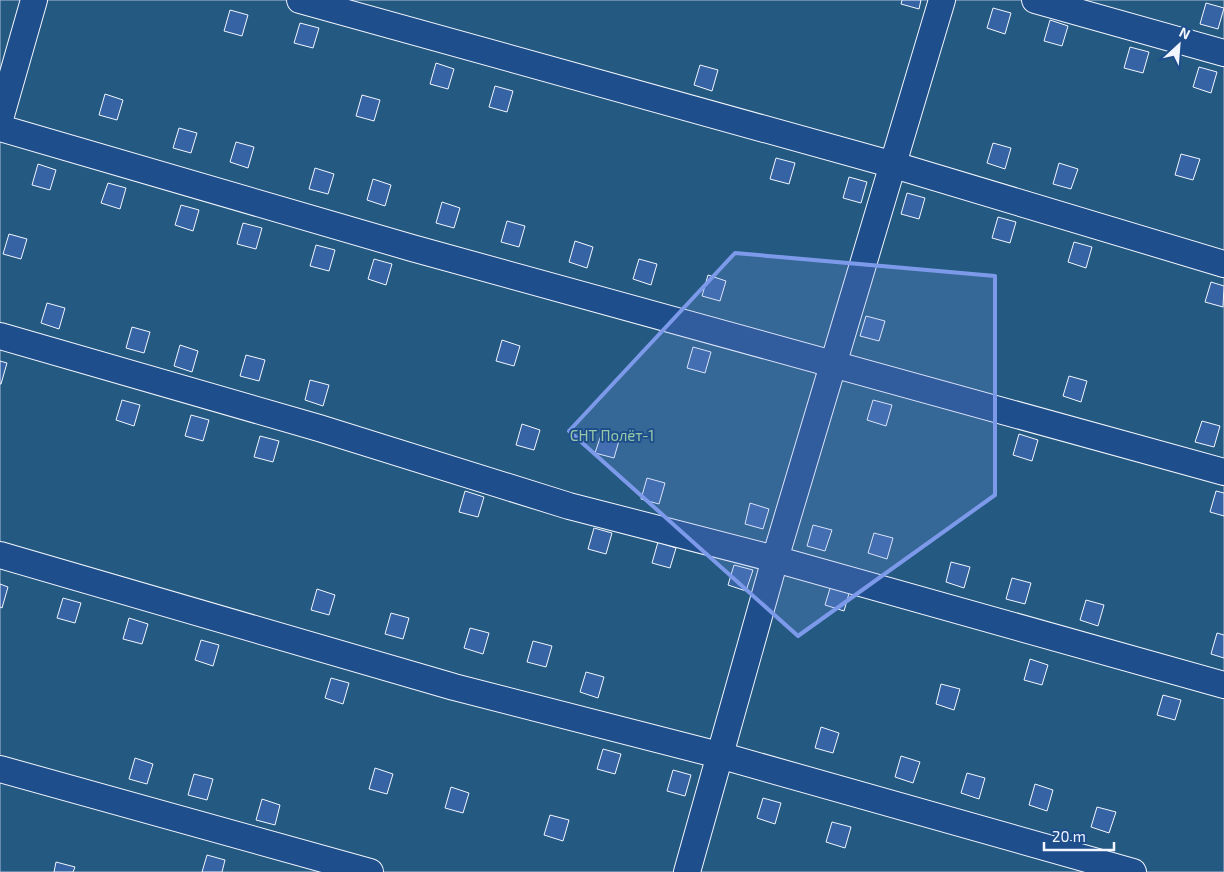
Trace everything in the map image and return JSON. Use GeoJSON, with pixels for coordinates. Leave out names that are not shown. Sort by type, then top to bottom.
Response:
{"type":"FeatureCollection","features":[{"type":"Feature","properties":{"kind":"lane"},"geometry":{"type":"LineString","coordinates":[[0,119],[34,0]]}},
{"type":"Feature","properties":{"kind":"lane"},"geometry":{"type":"LineString","coordinates":[[300,0],[894,165],[1224,264]]}},
{"type":"Feature","properties":{"kind":"lane"},"geometry":{"type":"LineString","coordinates":[[687,872],[775,559],[942,0]]}},
{"type":"Feature","properties":{"kind":"lane"},"geometry":{"type":"LineString","coordinates":[[1035,0],[1224,53]]}},
{"type":"Feature","properties":{"kind":"lane"},"geometry":{"type":"LineString","coordinates":[[0,128],[412,248],[1224,472]]}},
{"type":"Feature","properties":{"kind":"lane"},"geometry":{"type":"LineString","coordinates":[[0,336],[320,428],[569,506],[775,559],[1224,685]]}},
{"type":"Feature","properties":{"kind":"lane"},"geometry":{"type":"LineString","coordinates":[[0,555],[454,687],[719,755],[1134,872]]}},
{"type":"Feature","properties":{"kind":"lane"},"geometry":{"type":"LineString","coordinates":[[0,770],[370,872]]}},
{"type":"Feature","properties":{"kind":"highlighted area"},"geometry":{"type":"Polygon","coordinates":[[[735,253],[995,276],[995,495],[798,636],[569,431],[735,253]]]}},
{"type":"Feature","properties":{"kind":"green space","name":"СНТ Полёт-1"},"geometry":{"type":"Polygon","coordinates":[[[0,0],[1224,0],[1224,872],[0,872],[0,0]]]}},
{"type":"Feature","properties":{"kind":"building"},"geometry":{"type":"Polygon","coordinates":[[[902,0],[921,0],[919,9],[901,4],[902,0]]]}},
{"type":"Feature","properties":{"kind":"building"},"geometry":{"type":"Polygon","coordinates":[[[1206,3],[1224,8],[1218,29],[1200,24],[1206,3]]]}},
{"type":"Feature","properties":{"kind":"building"},"geometry":{"type":"Polygon","coordinates":[[[993,8],[1011,13],[1005,34],[987,28],[993,8]]]}},
{"type":"Feature","properties":{"kind":"building"},"geometry":{"type":"Polygon","coordinates":[[[230,10],[248,15],[242,36],[224,31],[230,10]]]}},
{"type":"Feature","properties":{"kind":"building"},"geometry":{"type":"Polygon","coordinates":[[[1050,20],[1068,26],[1062,46],[1044,41],[1050,20]]]}},
{"type":"Feature","properties":{"kind":"building"},"geometry":{"type":"Polygon","coordinates":[[[300,23],[319,28],[313,48],[294,43],[300,23]]]}},
{"type":"Feature","properties":{"kind":"building"},"geometry":{"type":"Polygon","coordinates":[[[1130,47],[1149,52],[1143,73],[1124,68],[1130,47]]]}},
{"type":"Feature","properties":{"kind":"building"},"geometry":{"type":"Polygon","coordinates":[[[436,63],[454,69],[448,89],[430,84],[436,63]]]}},
{"type":"Feature","properties":{"kind":"building"},"geometry":{"type":"Polygon","coordinates":[[[700,65],[718,70],[712,91],[694,85],[700,65]]]}},
{"type":"Feature","properties":{"kind":"building"},"geometry":{"type":"Polygon","coordinates":[[[1199,67],[1217,72],[1211,93],[1193,87],[1199,67]]]}},
{"type":"Feature","properties":{"kind":"building"},"geometry":{"type":"Polygon","coordinates":[[[495,86],[513,91],[507,112],[489,107],[495,86]]]}},
{"type":"Feature","properties":{"kind":"building"},"geometry":{"type":"Polygon","coordinates":[[[105,94],[123,100],[117,120],[99,115],[105,94]]]}},
{"type":"Feature","properties":{"kind":"building"},"geometry":{"type":"Polygon","coordinates":[[[362,95],[380,100],[374,121],[356,116],[362,95]]]}},
{"type":"Feature","properties":{"kind":"building"},"geometry":{"type":"Polygon","coordinates":[[[179,128],[197,133],[191,153],[173,148],[179,128]]]}},
{"type":"Feature","properties":{"kind":"building"},"geometry":{"type":"Polygon","coordinates":[[[236,142],[254,147],[248,168],[230,162],[236,142]]]}},
{"type":"Feature","properties":{"kind":"building"},"geometry":{"type":"Polygon","coordinates":[[[993,143],[1011,148],[1005,169],[987,163],[993,143]]]}},
{"type":"Feature","properties":{"kind":"building"},"geometry":{"type":"Polygon","coordinates":[[[1181,154],[1200,159],[1193,180],[1175,175],[1181,154]]]}},
{"type":"Feature","properties":{"kind":"building"},"geometry":{"type":"Polygon","coordinates":[[[776,158],[795,163],[789,184],[770,179],[776,158]]]}},
{"type":"Feature","properties":{"kind":"building"},"geometry":{"type":"Polygon","coordinates":[[[1059,163],[1078,169],[1071,189],[1053,184],[1059,163]]]}},
{"type":"Feature","properties":{"kind":"building"},"geometry":{"type":"Polygon","coordinates":[[[38,164],[56,170],[50,190],[32,185],[38,164]]]}},
{"type":"Feature","properties":{"kind":"building"},"geometry":{"type":"Polygon","coordinates":[[[315,168],[334,174],[328,194],[309,189],[315,168]]]}},
{"type":"Feature","properties":{"kind":"building"},"geometry":{"type":"Polygon","coordinates":[[[849,177],[867,182],[861,203],[843,198],[849,177]]]}},
{"type":"Feature","properties":{"kind":"building"},"geometry":{"type":"Polygon","coordinates":[[[373,179],[391,185],[385,206],[367,200],[373,179]]]}},
{"type":"Feature","properties":{"kind":"building"},"geometry":{"type":"Polygon","coordinates":[[[108,183],[126,188],[120,209],[101,203],[108,183]]]}},
{"type":"Feature","properties":{"kind":"building"},"geometry":{"type":"Polygon","coordinates":[[[907,193],[925,198],[919,219],[901,214],[907,193]]]}},
{"type":"Feature","properties":{"kind":"building"},"geometry":{"type":"Polygon","coordinates":[[[442,202],[460,208],[454,228],[436,223],[442,202]]]}},
{"type":"Feature","properties":{"kind":"building"},"geometry":{"type":"Polygon","coordinates":[[[181,205],[199,210],[193,231],[175,225],[181,205]]]}},
{"type":"Feature","properties":{"kind":"building"},"geometry":{"type":"Polygon","coordinates":[[[998,217],[1016,222],[1010,243],[992,238],[998,217]]]}},
{"type":"Feature","properties":{"kind":"building"},"geometry":{"type":"Polygon","coordinates":[[[507,221],[525,226],[519,247],[501,242],[507,221]]]}},
{"type":"Feature","properties":{"kind":"building"},"geometry":{"type":"Polygon","coordinates":[[[243,223],[262,228],[256,249],[237,244],[243,223]]]}},
{"type":"Feature","properties":{"kind":"building"},"geometry":{"type":"Polygon","coordinates":[[[9,234],[27,239],[21,259],[3,254],[9,234]]]}},
{"type":"Feature","properties":{"kind":"building"},"geometry":{"type":"Polygon","coordinates":[[[575,241],[593,247],[587,268],[569,262],[575,241]]]}},
{"type":"Feature","properties":{"kind":"building"},"geometry":{"type":"Polygon","coordinates":[[[1074,242],[1092,247],[1086,268],[1068,262],[1074,242]]]}},
{"type":"Feature","properties":{"kind":"building"},"geometry":{"type":"Polygon","coordinates":[[[316,245],[335,250],[329,271],[310,266],[316,245]]]}},
{"type":"Feature","properties":{"kind":"building"},"geometry":{"type":"Polygon","coordinates":[[[374,259],[392,264],[386,285],[368,279],[374,259]]]}},
{"type":"Feature","properties":{"kind":"building"},"geometry":{"type":"Polygon","coordinates":[[[639,259],[657,264],[651,285],[633,279],[639,259]]]}},
{"type":"Feature","properties":{"kind":"building"},"geometry":{"type":"Polygon","coordinates":[[[708,275],[726,281],[720,301],[702,296],[708,275]]]}},
{"type":"Feature","properties":{"kind":"building"},"geometry":{"type":"Polygon","coordinates":[[[1211,282],[1224,286],[1223,307],[1205,302],[1211,282]]]}},
{"type":"Feature","properties":{"kind":"building"},"geometry":{"type":"Polygon","coordinates":[[[47,303],[65,308],[59,329],[41,323],[47,303]]]}},
{"type":"Feature","properties":{"kind":"building"},"geometry":{"type":"Polygon","coordinates":[[[866,316],[885,321],[879,341],[860,336],[866,316]]]}},
{"type":"Feature","properties":{"kind":"building"},"geometry":{"type":"Polygon","coordinates":[[[132,327],[150,332],[144,353],[126,348],[132,327]]]}},
{"type":"Feature","properties":{"kind":"building"},"geometry":{"type":"Polygon","coordinates":[[[502,340],[520,346],[514,366],[496,361],[502,340]]]}},
{"type":"Feature","properties":{"kind":"building"},"geometry":{"type":"Polygon","coordinates":[[[180,345],[198,351],[192,372],[174,366],[180,345]]]}},
{"type":"Feature","properties":{"kind":"building"},"geometry":{"type":"Polygon","coordinates":[[[693,347],[711,352],[705,373],[687,368],[693,347]]]}},
{"type":"Feature","properties":{"kind":"building"},"geometry":{"type":"Polygon","coordinates":[[[246,355],[265,360],[259,381],[240,376],[246,355]]]}},
{"type":"Feature","properties":{"kind":"building"},"geometry":{"type":"Polygon","coordinates":[[[0,361],[7,363],[1,384],[0,384],[0,361]]]}},
{"type":"Feature","properties":{"kind":"building"},"geometry":{"type":"Polygon","coordinates":[[[1069,376],[1087,381],[1081,402],[1063,396],[1069,376]]]}},
{"type":"Feature","properties":{"kind":"building"},"geometry":{"type":"Polygon","coordinates":[[[310,380],[329,385],[323,406],[305,400],[310,380]]]}},
{"type":"Feature","properties":{"kind":"building"},"geometry":{"type":"Polygon","coordinates":[[[122,400],[140,405],[134,426],[116,420],[122,400]]]}},
{"type":"Feature","properties":{"kind":"building"},"geometry":{"type":"Polygon","coordinates":[[[873,400],[892,405],[886,426],[867,420],[873,400]]]}},
{"type":"Feature","properties":{"kind":"building"},"geometry":{"type":"Polygon","coordinates":[[[191,415],[209,420],[203,441],[185,436],[191,415]]]}},
{"type":"Feature","properties":{"kind":"building"},"geometry":{"type":"Polygon","coordinates":[[[1202,421],[1220,426],[1214,447],[1195,442],[1202,421]]]}},
{"type":"Feature","properties":{"kind":"building"},"geometry":{"type":"Polygon","coordinates":[[[522,424],[540,430],[534,450],[516,445],[522,424]]]}},
{"type":"Feature","properties":{"kind":"building"},"geometry":{"type":"Polygon","coordinates":[[[602,432],[620,437],[614,458],[595,453],[602,432]]]}},
{"type":"Feature","properties":{"kind":"building"},"geometry":{"type":"Polygon","coordinates":[[[1019,434],[1038,440],[1032,461],[1013,455],[1019,434]]]}},
{"type":"Feature","properties":{"kind":"building"},"geometry":{"type":"Polygon","coordinates":[[[260,436],[279,441],[273,462],[254,457],[260,436]]]}},
{"type":"Feature","properties":{"kind":"building"},"geometry":{"type":"Polygon","coordinates":[[[647,478],[665,483],[659,504],[641,499],[647,478]]]}},
{"type":"Feature","properties":{"kind":"building"},"geometry":{"type":"Polygon","coordinates":[[[465,491],[484,497],[478,517],[459,512],[465,491]]]}},
{"type":"Feature","properties":{"kind":"building"},"geometry":{"type":"Polygon","coordinates":[[[1216,491],[1224,493],[1224,516],[1210,512],[1216,491]]]}},
{"type":"Feature","properties":{"kind":"building"},"geometry":{"type":"Polygon","coordinates":[[[750,503],[769,509],[763,529],[745,524],[750,503]]]}},
{"type":"Feature","properties":{"kind":"building"},"geometry":{"type":"Polygon","coordinates":[[[813,525],[832,530],[825,551],[807,546],[813,525]]]}},
{"type":"Feature","properties":{"kind":"building"},"geometry":{"type":"Polygon","coordinates":[[[594,528],[612,533],[606,554],[588,549],[594,528]]]}},
{"type":"Feature","properties":{"kind":"building"},"geometry":{"type":"Polygon","coordinates":[[[874,533],[893,538],[887,559],[868,553],[874,533]]]}},
{"type":"Feature","properties":{"kind":"building"},"geometry":{"type":"Polygon","coordinates":[[[658,542],[676,548],[670,568],[652,563],[658,542]]]}},
{"type":"Feature","properties":{"kind":"building"},"geometry":{"type":"Polygon","coordinates":[[[951,562],[970,567],[964,588],[946,582],[951,562]]]}},
{"type":"Feature","properties":{"kind":"building"},"geometry":{"type":"Polygon","coordinates":[[[734,565],[753,570],[746,591],[728,585],[734,565]]]}},
{"type":"Feature","properties":{"kind":"building"},"geometry":{"type":"Polygon","coordinates":[[[1012,578],[1031,583],[1025,604],[1006,599],[1012,578]]]}},
{"type":"Feature","properties":{"kind":"building"},"geometry":{"type":"Polygon","coordinates":[[[0,584],[8,587],[2,608],[0,607],[0,584]]]}},
{"type":"Feature","properties":{"kind":"building"},"geometry":{"type":"Polygon","coordinates":[[[831,585],[850,590],[844,611],[825,605],[831,585]]]}},
{"type":"Feature","properties":{"kind":"building"},"geometry":{"type":"Polygon","coordinates":[[[317,589],[335,595],[329,615],[311,610],[317,589]]]}},
{"type":"Feature","properties":{"kind":"building"},"geometry":{"type":"Polygon","coordinates":[[[63,598],[81,603],[75,623],[57,618],[63,598]]]}},
{"type":"Feature","properties":{"kind":"building"},"geometry":{"type":"Polygon","coordinates":[[[1086,600],[1104,605],[1098,626],[1080,620],[1086,600]]]}},
{"type":"Feature","properties":{"kind":"building"},"geometry":{"type":"Polygon","coordinates":[[[391,613],[409,618],[403,639],[385,634],[391,613]]]}},
{"type":"Feature","properties":{"kind":"building"},"geometry":{"type":"Polygon","coordinates":[[[129,618],[148,624],[142,644],[123,639],[129,618]]]}},
{"type":"Feature","properties":{"kind":"building"},"geometry":{"type":"Polygon","coordinates":[[[470,628],[489,633],[483,654],[464,648],[470,628]]]}},
{"type":"Feature","properties":{"kind":"building"},"geometry":{"type":"Polygon","coordinates":[[[1217,633],[1224,635],[1224,658],[1211,654],[1217,633]]]}},
{"type":"Feature","properties":{"kind":"building"},"geometry":{"type":"Polygon","coordinates":[[[201,640],[219,645],[213,666],[195,660],[201,640]]]}},
{"type":"Feature","properties":{"kind":"building"},"geometry":{"type":"Polygon","coordinates":[[[533,641],[552,646],[546,667],[527,662],[533,641]]]}},
{"type":"Feature","properties":{"kind":"building"},"geometry":{"type":"Polygon","coordinates":[[[1030,659],[1048,665],[1042,685],[1024,680],[1030,659]]]}},
{"type":"Feature","properties":{"kind":"building"},"geometry":{"type":"Polygon","coordinates":[[[586,672],[604,677],[598,698],[580,692],[586,672]]]}},
{"type":"Feature","properties":{"kind":"building"},"geometry":{"type":"Polygon","coordinates":[[[331,678],[349,683],[343,704],[325,698],[331,678]]]}},
{"type":"Feature","properties":{"kind":"building"},"geometry":{"type":"Polygon","coordinates":[[[941,684],[960,689],[954,710],[936,704],[941,684]]]}},
{"type":"Feature","properties":{"kind":"building"},"geometry":{"type":"Polygon","coordinates":[[[1163,695],[1181,700],[1175,720],[1157,715],[1163,695]]]}},
{"type":"Feature","properties":{"kind":"building"},"geometry":{"type":"Polygon","coordinates":[[[821,727],[839,733],[833,753],[815,748],[821,727]]]}},
{"type":"Feature","properties":{"kind":"building"},"geometry":{"type":"Polygon","coordinates":[[[603,749],[621,754],[615,774],[597,769],[603,749]]]}},
{"type":"Feature","properties":{"kind":"building"},"geometry":{"type":"Polygon","coordinates":[[[901,756],[920,762],[913,783],[895,777],[901,756]]]}},
{"type":"Feature","properties":{"kind":"building"},"geometry":{"type":"Polygon","coordinates":[[[135,758],[153,764],[147,784],[129,779],[135,758]]]}},
{"type":"Feature","properties":{"kind":"building"},"geometry":{"type":"Polygon","coordinates":[[[375,768],[393,774],[387,794],[369,789],[375,768]]]}},
{"type":"Feature","properties":{"kind":"building"},"geometry":{"type":"Polygon","coordinates":[[[673,770],[691,775],[685,796],[667,791],[673,770]]]}},
{"type":"Feature","properties":{"kind":"building"},"geometry":{"type":"Polygon","coordinates":[[[967,773],[985,778],[979,799],[961,793],[967,773]]]}},
{"type":"Feature","properties":{"kind":"building"},"geometry":{"type":"Polygon","coordinates":[[[194,774],[213,779],[207,800],[188,795],[194,774]]]}},
{"type":"Feature","properties":{"kind":"building"},"geometry":{"type":"Polygon","coordinates":[[[1035,784],[1053,790],[1047,811],[1029,805],[1035,784]]]}},
{"type":"Feature","properties":{"kind":"building"},"geometry":{"type":"Polygon","coordinates":[[[451,787],[469,793],[463,813],[445,808],[451,787]]]}},
{"type":"Feature","properties":{"kind":"building"},"geometry":{"type":"Polygon","coordinates":[[[763,798],[781,803],[775,824],[757,818],[763,798]]]}},
{"type":"Feature","properties":{"kind":"building"},"geometry":{"type":"Polygon","coordinates":[[[262,799],[280,805],[275,825],[256,820],[262,799]]]}},
{"type":"Feature","properties":{"kind":"building"},"geometry":{"type":"Polygon","coordinates":[[[1097,807],[1116,812],[1109,833],[1091,827],[1097,807]]]}},
{"type":"Feature","properties":{"kind":"building"},"geometry":{"type":"Polygon","coordinates":[[[550,815],[569,820],[563,841],[544,835],[550,815]]]}},
{"type":"Feature","properties":{"kind":"building"},"geometry":{"type":"Polygon","coordinates":[[[832,822],[851,827],[845,848],[826,842],[832,822]]]}},
{"type":"Feature","properties":{"kind":"building"},"geometry":{"type":"Polygon","coordinates":[[[207,855],[225,860],[222,872],[202,872],[207,855]]]}},
{"type":"Feature","properties":{"kind":"building"},"geometry":{"type":"Polygon","coordinates":[[[56,862],[75,867],[73,872],[54,872],[56,862]]]}}]}
